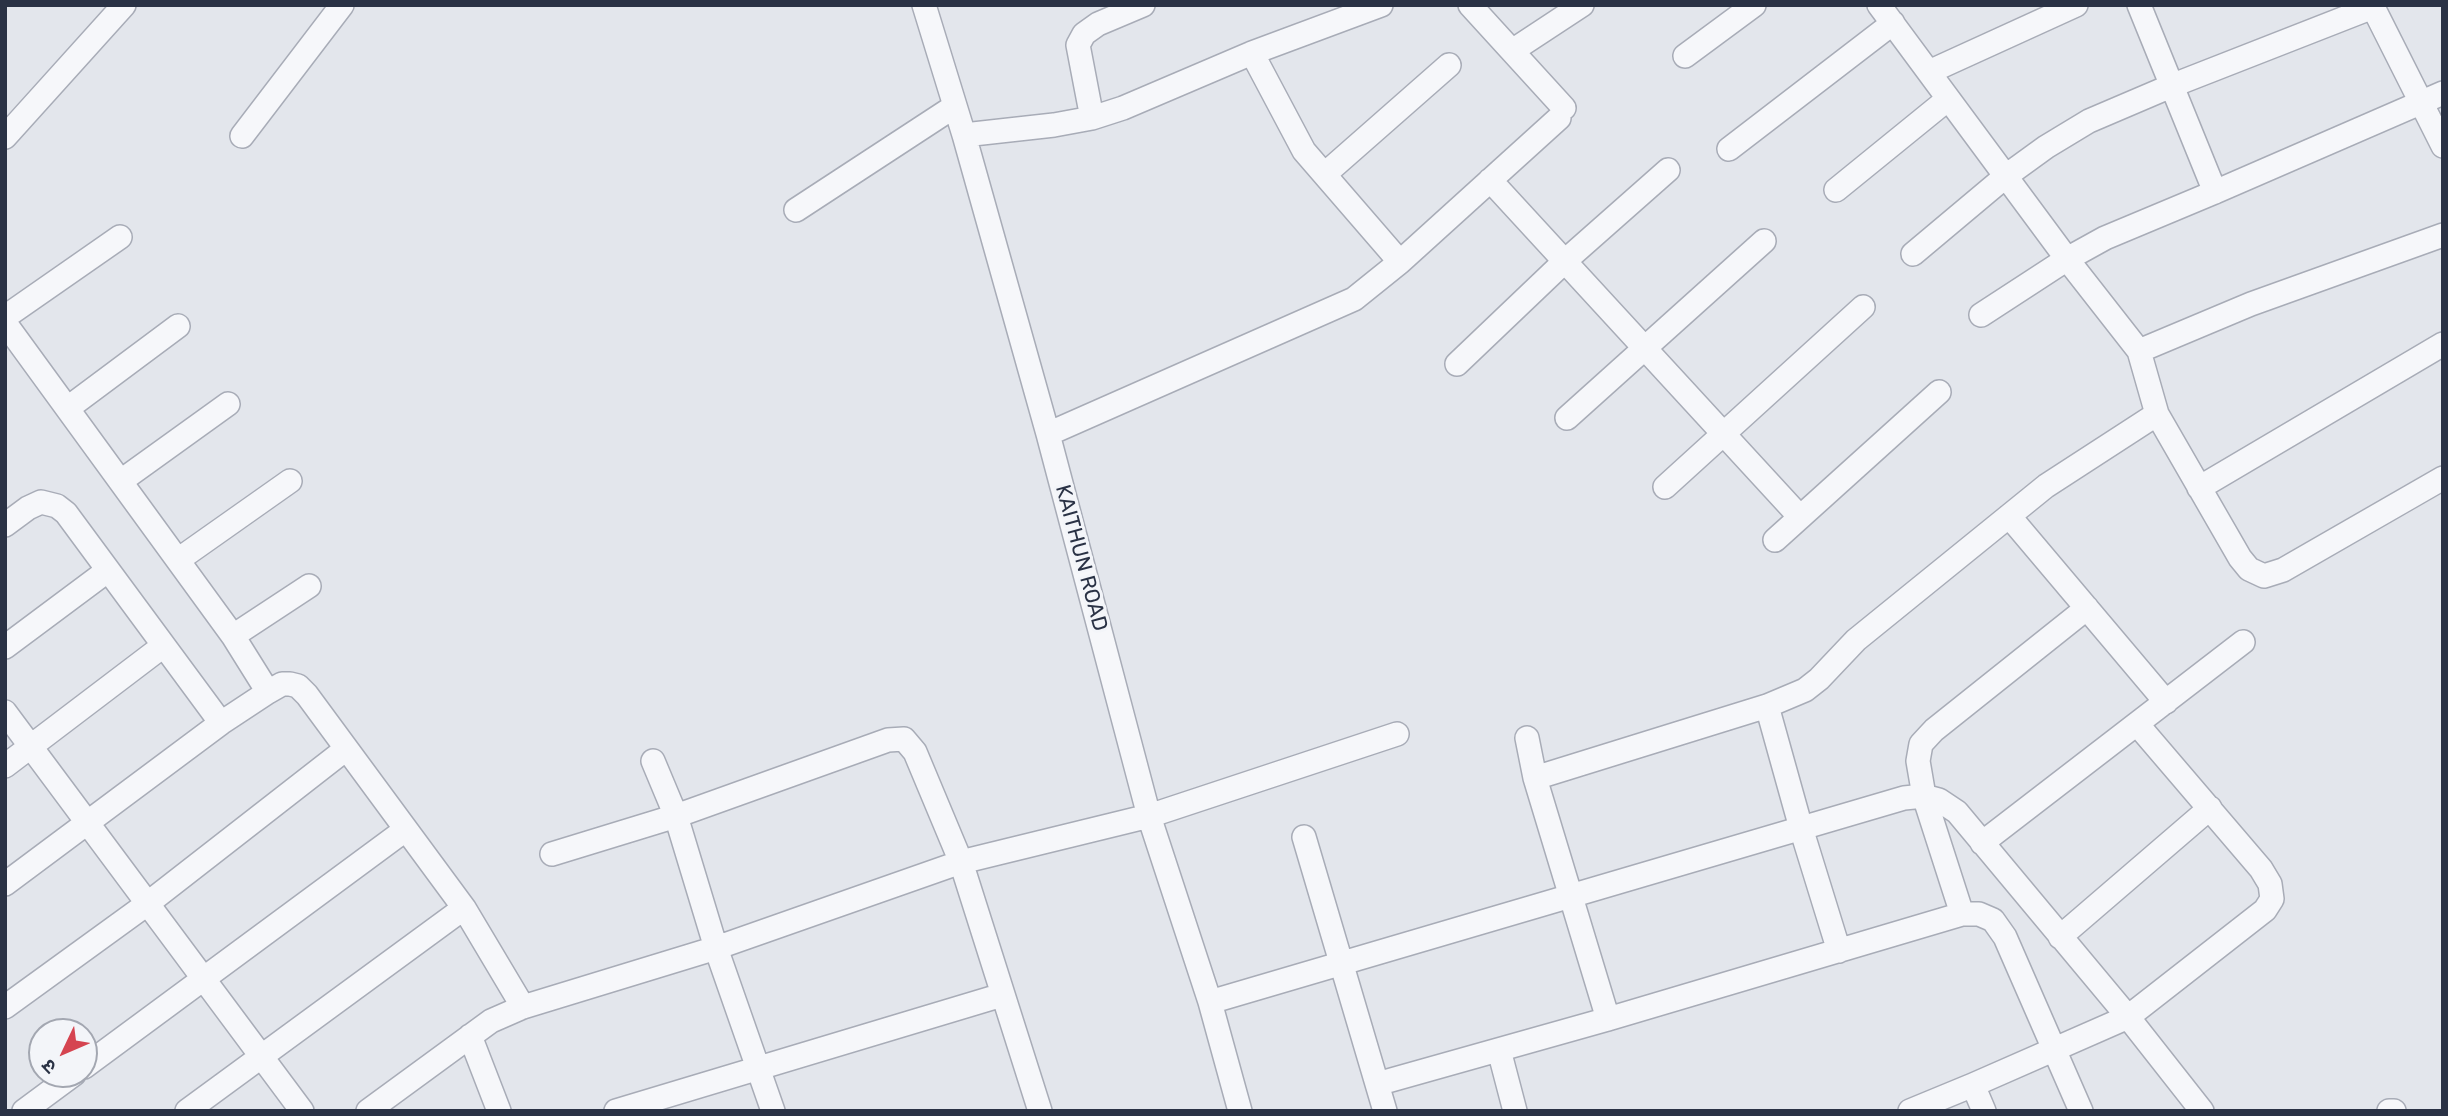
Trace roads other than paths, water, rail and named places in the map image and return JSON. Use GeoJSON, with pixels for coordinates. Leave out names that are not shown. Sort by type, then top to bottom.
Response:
{"type":"FeatureCollection","features":[{"type":"Feature","properties":{"kind":"street"},"geometry":{"type":"LineString","coordinates":[[5,137],[124,5]]}},
{"type":"Feature","properties":{"kind":"street"},"geometry":{"type":"LineString","coordinates":[[242,136],[342,5]]}},
{"type":"Feature","properties":{"kind":"street","name":"KAITHUN ROAD"},"geometry":{"type":"LineString","coordinates":[[924,5],[964,135],[1048,434],[1149,816],[1210,1002],[1240,1111]]}},
{"type":"Feature","properties":{"kind":"street"},"geometry":{"type":"LineString","coordinates":[[1092,118],[1078,45],[1084,34],[1098,24],[1143,5]]}},
{"type":"Feature","properties":{"kind":"street"},"geometry":{"type":"LineString","coordinates":[[964,135],[1092,118],[1123,108],[1252,53],[1381,5]]}},
{"type":"Feature","properties":{"kind":"street"},"geometry":{"type":"LineString","coordinates":[[1048,434],[1354,299],[1400,262],[1562,113],[1512,51],[1470,5]]}},
{"type":"Feature","properties":{"kind":"street"},"geometry":{"type":"LineString","coordinates":[[1512,51],[1582,5]]}},
{"type":"Feature","properties":{"kind":"street"},"geometry":{"type":"LineString","coordinates":[[1685,56],[1754,5]]}},
{"type":"Feature","properties":{"kind":"street"},"geometry":{"type":"LineString","coordinates":[[1928,72],[2076,5]]}},
{"type":"Feature","properties":{"kind":"street"},"geometry":{"type":"LineString","coordinates":[[2139,5],[2215,192]]}},
{"type":"Feature","properties":{"kind":"street"},"geometry":{"type":"LineString","coordinates":[[1913,254],[2006,176],[2089,121],[2373,6],[2443,146]]}},
{"type":"Feature","properties":{"kind":"street"},"geometry":{"type":"LineString","coordinates":[[1729,149],[1886,14],[2139,351],[2157,414],[2240,558],[2249,569],[2264,576],[2283,570],[2443,478]]}},
{"type":"Feature","properties":{"kind":"street"},"geometry":{"type":"LineString","coordinates":[[1252,53],[1304,151],[1400,262]]}},
{"type":"Feature","properties":{"kind":"street"},"geometry":{"type":"LineString","coordinates":[[1325,174],[1449,65]]}},
{"type":"Feature","properties":{"kind":"street"},"geometry":{"type":"LineString","coordinates":[[1981,315],[2067,258],[2105,238],[2443,93]]}},
{"type":"Feature","properties":{"kind":"street"},"geometry":{"type":"LineString","coordinates":[[1836,190],[1948,99]]}},
{"type":"Feature","properties":{"kind":"street"},"geometry":{"type":"LineString","coordinates":[[796,210],[955,106]]}},
{"type":"Feature","properties":{"kind":"street"},"geometry":{"type":"LineString","coordinates":[[1457,364],[1565,261],[1668,170]]}},
{"type":"Feature","properties":{"kind":"street"},"geometry":{"type":"LineString","coordinates":[[1490,180],[1800,517]]}},
{"type":"Feature","properties":{"kind":"street"},"geometry":{"type":"LineString","coordinates":[[2139,351],[2251,304],[2443,235]]}},
{"type":"Feature","properties":{"kind":"street"},"geometry":{"type":"LineString","coordinates":[[5,317],[120,237]]}},
{"type":"Feature","properties":{"kind":"street"},"geometry":{"type":"LineString","coordinates":[[1567,418],[1764,240]]}},
{"type":"Feature","properties":{"kind":"street"},"geometry":{"type":"LineString","coordinates":[[1665,488],[1863,307]]}},
{"type":"Feature","properties":{"kind":"street"},"geometry":{"type":"LineString","coordinates":[[5,323],[233,636],[268,692]]}},
{"type":"Feature","properties":{"kind":"street"},"geometry":{"type":"LineString","coordinates":[[68,408],[178,326]]}},
{"type":"Feature","properties":{"kind":"street"},"geometry":{"type":"LineString","coordinates":[[2199,488],[2443,344]]}},
{"type":"Feature","properties":{"kind":"street"},"geometry":{"type":"LineString","coordinates":[[1775,540],[1939,392]]}},
{"type":"Feature","properties":{"kind":"street"},"geometry":{"type":"LineString","coordinates":[[121,481],[228,404]]}},
{"type":"Feature","properties":{"kind":"street"},"geometry":{"type":"LineString","coordinates":[[1535,778],[1767,706],[1805,690],[1856,640],[2046,486],[2157,414]]}},
{"type":"Feature","properties":{"kind":"street"},"geometry":{"type":"LineString","coordinates":[[178,560],[290,481]]}},
{"type":"Feature","properties":{"kind":"street"},"geometry":{"type":"LineString","coordinates":[[5,525],[34,505],[48,502],[57,506],[75,524],[107,571],[222,723]]}},
{"type":"Feature","properties":{"kind":"street"},"geometry":{"type":"LineString","coordinates":[[2009,516],[2166,702]]}},
{"type":"Feature","properties":{"kind":"street"},"geometry":{"type":"LineString","coordinates":[[5,647],[107,571]]}},
{"type":"Feature","properties":{"kind":"street"},"geometry":{"type":"LineString","coordinates":[[233,636],[309,586]]}},
{"type":"Feature","properties":{"kind":"street"},"geometry":{"type":"LineString","coordinates":[[1962,914],[1924,796],[1918,761],[1921,744],[1934,730],[2087,608]]}},
{"type":"Feature","properties":{"kind":"street"},"geometry":{"type":"LineString","coordinates":[[1983,843],[2243,642]]}},
{"type":"Feature","properties":{"kind":"street"},"geometry":{"type":"LineString","coordinates":[[5,766],[163,646]]}},
{"type":"Feature","properties":{"kind":"street"},"geometry":{"type":"LineString","coordinates":[[5,884],[268,692],[282,684],[299,686],[464,908],[523,1007]]}},
{"type":"Feature","properties":{"kind":"street"},"geometry":{"type":"LineString","coordinates":[[1767,706],[1839,951]]}},
{"type":"Feature","properties":{"kind":"street"},"geometry":{"type":"LineString","coordinates":[[5,712],[303,1111]]}},
{"type":"Feature","properties":{"kind":"street"},"geometry":{"type":"LineString","coordinates":[[1910,1111],[2127,1017],[2265,910],[2272,899],[2270,884],[2261,869],[2137,724]]}},
{"type":"Feature","properties":{"kind":"street"},"geometry":{"type":"LineString","coordinates":[[368,1111],[491,1021],[523,1007],[716,948],[961,862],[1149,816],[1396,734]]}},
{"type":"Feature","properties":{"kind":"street"},"geometry":{"type":"LineString","coordinates":[[1527,738],[1535,778],[1608,1019]]}},
{"type":"Feature","properties":{"kind":"street"},"geometry":{"type":"LineString","coordinates":[[551,854],[676,816],[888,740],[904,739],[915,752],[961,862],[1040,1111]]}},
{"type":"Feature","properties":{"kind":"street"},"geometry":{"type":"LineString","coordinates":[[5,1007],[147,904],[346,749]]}},
{"type":"Feature","properties":{"kind":"street"},"geometry":{"type":"LineString","coordinates":[[653,761],[676,816],[716,948],[773,1111]]}},
{"type":"Feature","properties":{"kind":"street"},"geometry":{"type":"LineString","coordinates":[[1210,1002],[1904,798],[1924,796],[1939,800],[1957,812],[2202,1111]]}},
{"type":"Feature","properties":{"kind":"street"},"geometry":{"type":"LineString","coordinates":[[2060,937],[2210,808]]}},
{"type":"Feature","properties":{"kind":"street"},"geometry":{"type":"LineString","coordinates":[[98,1057],[405,830]]}},
{"type":"Feature","properties":{"kind":"street"},"geometry":{"type":"LineString","coordinates":[[1304,837],[1385,1111]]}},
{"type":"Feature","properties":{"kind":"street"},"geometry":{"type":"LineString","coordinates":[[187,1111],[464,908]]}},
{"type":"Feature","properties":{"kind":"street"},"geometry":{"type":"LineString","coordinates":[[1377,1084],[1962,914],[1979,914],[1993,920],[2004,937],[2081,1111]]}},
{"type":"Feature","properties":{"kind":"street"},"geometry":{"type":"LineString","coordinates":[[616,1111],[1002,995]]}},
{"type":"Feature","properties":{"kind":"street"},"geometry":{"type":"LineString","coordinates":[[470,1036],[499,1111]]}},
{"type":"Feature","properties":{"kind":"street"},"geometry":{"type":"LineString","coordinates":[[1499,1050],[1515,1111]]}},
{"type":"Feature","properties":{"kind":"street"},"geometry":{"type":"LineString","coordinates":[[1973,1085],[1984,1111]]}},
{"type":"Feature","properties":{"kind":"street"},"geometry":{"type":"LineString","coordinates":[[24,1111],[55,1088]]}}]}
